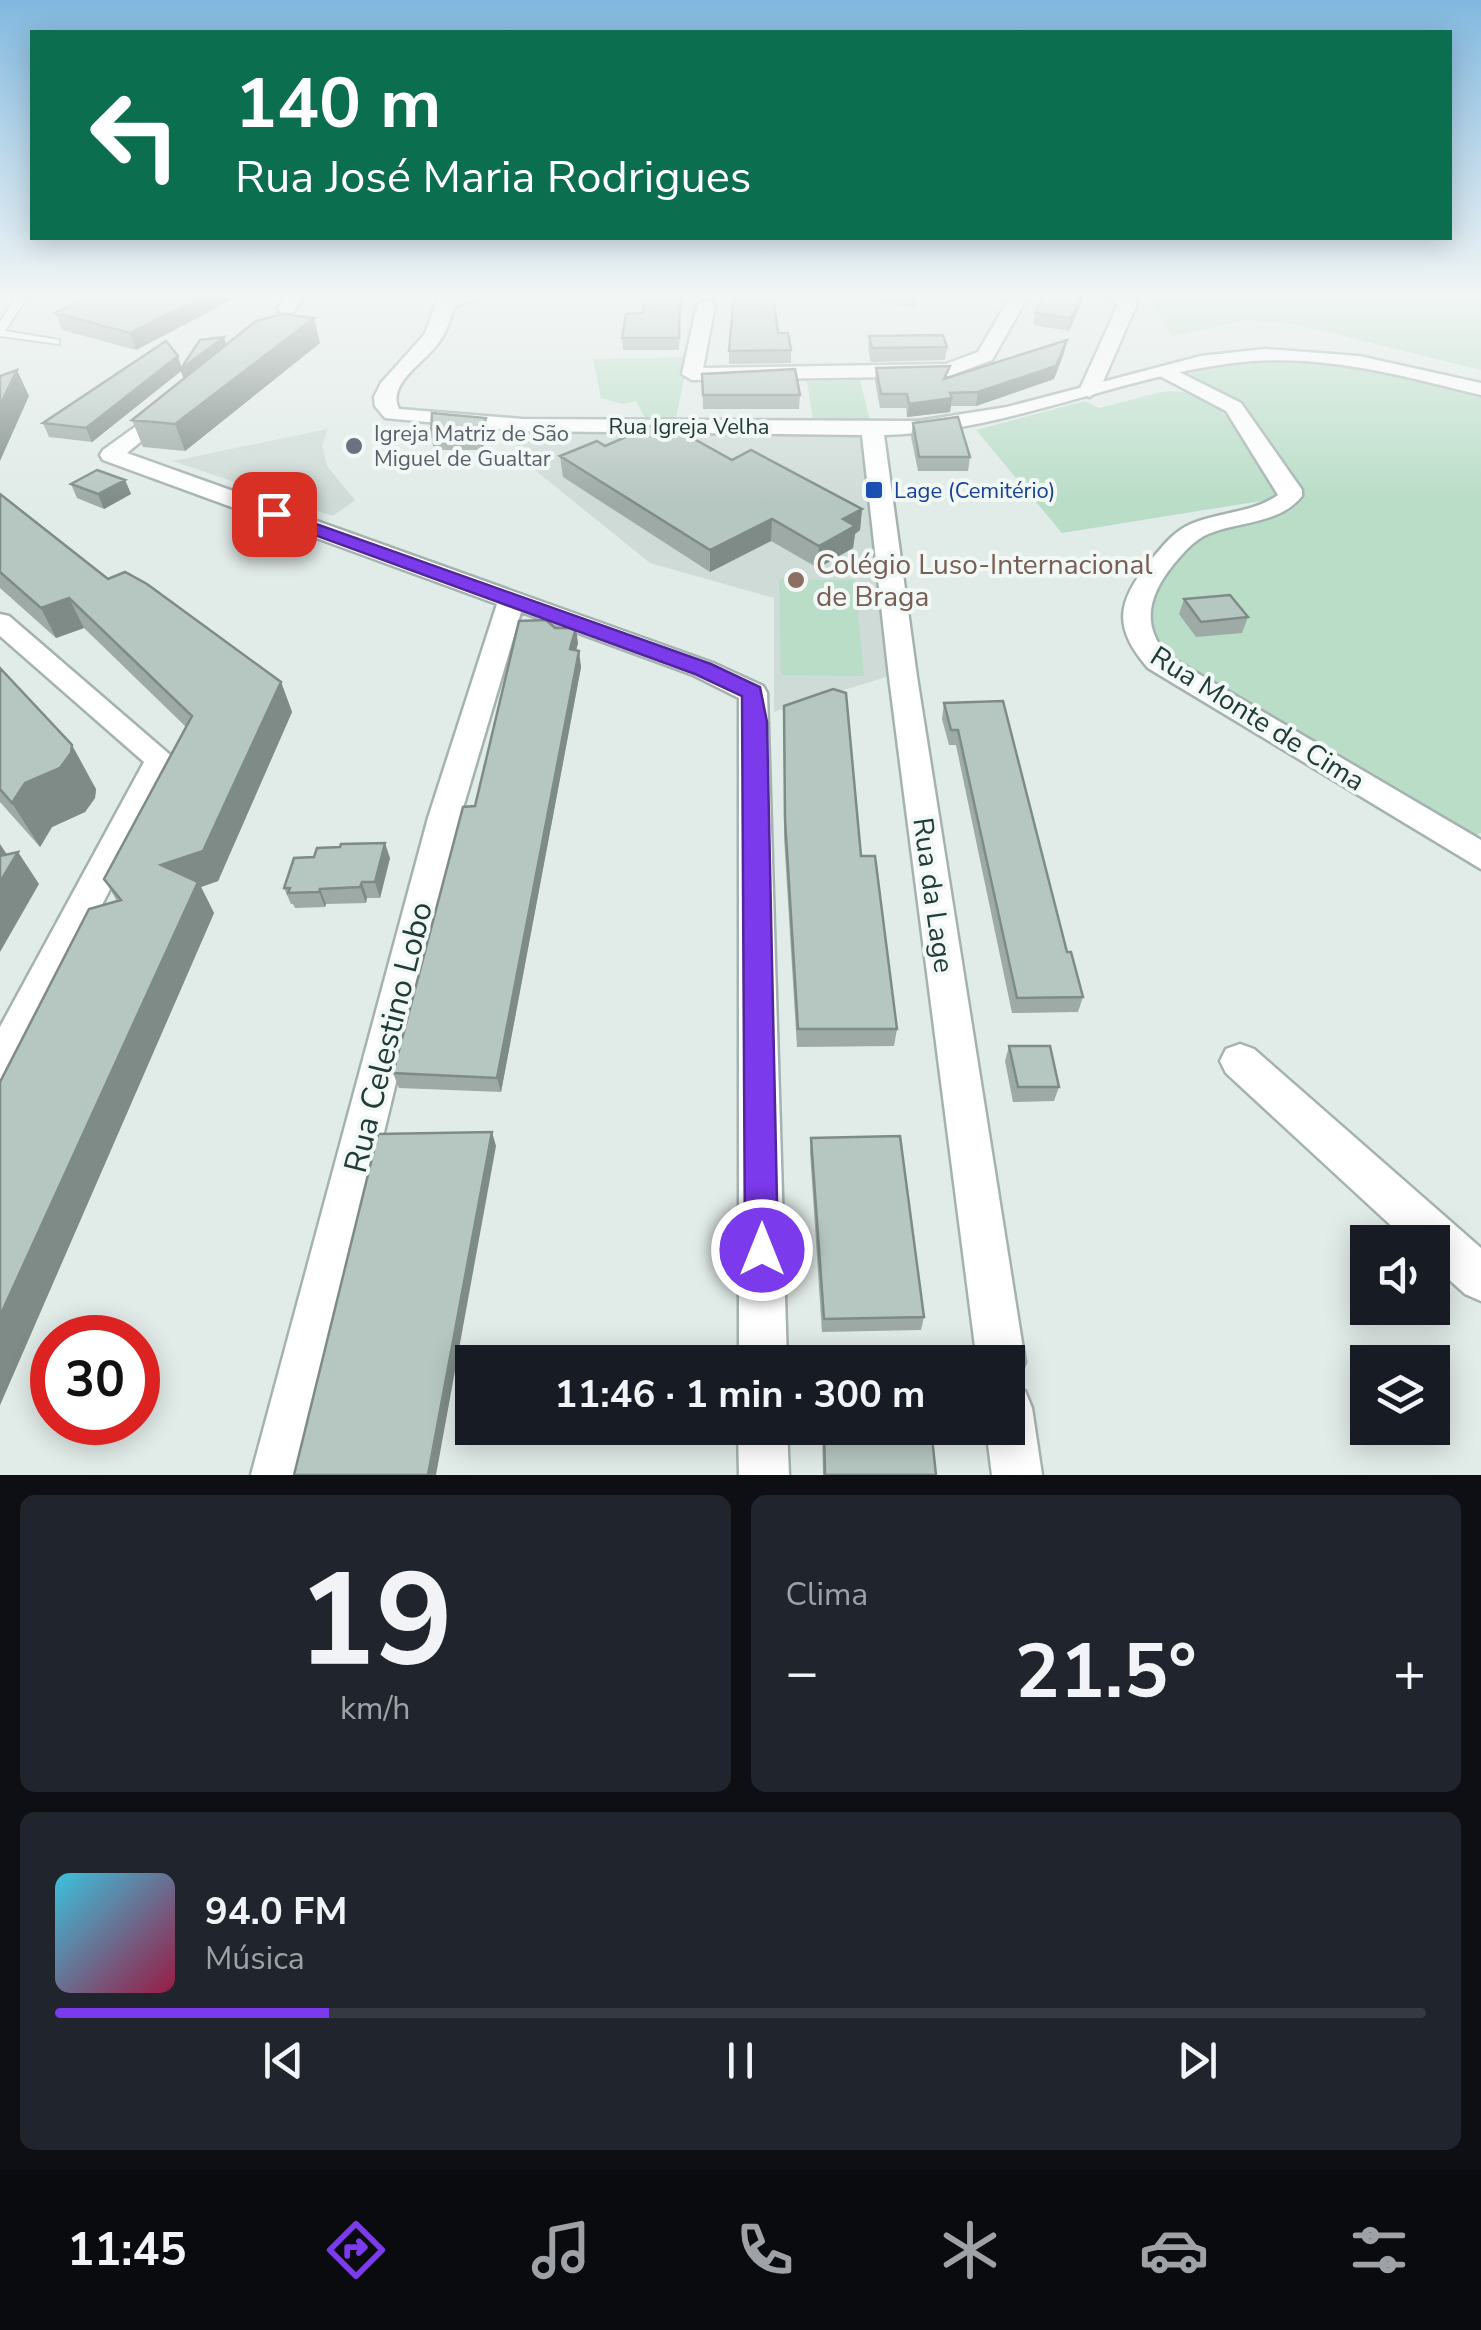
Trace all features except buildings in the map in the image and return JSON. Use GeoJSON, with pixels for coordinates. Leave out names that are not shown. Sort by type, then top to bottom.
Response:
{"type":"FeatureCollection","features":[{"type":"Feature","properties":{"kind":"street","name":"Rua Igreja Velha"},"geometry":{"type":"LineString","coordinates":[[408,364],[386,389],[383,399],[392,414],[449,422],[566,426],[872,426],[974,420],[1202,364]]}},
{"type":"Feature","properties":{"kind":"street"},"geometry":{"type":"LineString","coordinates":[[694,364],[692,374],[949,370],[965,364]]}},
{"type":"Feature","properties":{"kind":"street"},"geometry":{"type":"LineString","coordinates":[[1089,390],[1100,364]]}},
{"type":"Feature","properties":{"kind":"street","name":"Rua Igreja Velha"},"geometry":{"type":"LineString","coordinates":[[1373,364],[1481,388]]}},
{"type":"Feature","properties":{"kind":"street","name":"Rua Monte de Cima"},"geometry":{"type":"LineString","coordinates":[[1166,372],[1234,407],[1290,490],[1290,496],[1280,506],[1218,522],[1183,541],[1139,593],[1134,626],[1139,639],[1158,662],[1481,856]]}},
{"type":"Feature","properties":{"kind":"street"},"geometry":{"type":"LineString","coordinates":[[189,393],[111,455],[703,669],[752,692],[756,722],[763,1345]]}},
{"type":"Feature","properties":{"kind":"street","name":"Rua da Lage"},"geometry":{"type":"LineString","coordinates":[[872,426],[903,677],[999,1345]]}},
{"type":"Feature","properties":{"kind":"street","name":"Rua Celestino Lobo"},"geometry":{"type":"LineString","coordinates":[[276,1475],[444,818],[511,602]]}},
{"type":"Feature","properties":{"kind":"street"},"geometry":{"type":"LineString","coordinates":[[0,622],[161,760],[0,1065]]}},
{"type":"Feature","properties":{"kind":"street"},"geometry":{"type":"LineString","coordinates":[[1240,1061],[1481,1278]]}},
{"type":"Feature","properties":{"kind":"street"},"geometry":{"type":"LineString","coordinates":[[764,1445],[764,1475]]}},
{"type":"Feature","properties":{"kind":"street"},"geometry":{"type":"LineString","coordinates":[[1013,1445],[1017,1475]]}},
{"type":"Feature","properties":{"kind":"shaded area"},"geometry":{"type":"Polygon","coordinates":[[[328,429],[322,445],[327,466],[355,500],[333,516],[173,461],[328,429]]]}},
{"type":"Feature","properties":{"kind":"shaded area","name":"Colégio Luso-Internacional de Braga"},"geometry":{"type":"Polygon","coordinates":[[[553,429],[865,430],[889,676],[774,712],[774,598],[650,563],[515,454],[520,437],[552,436],[553,429]]]}},
{"type":"Feature","properties":{"kind":"green space"},"geometry":{"type":"Polygon","coordinates":[[[594,364],[688,364],[675,422],[648,423],[636,401],[623,404],[601,398],[594,364]]]}},
{"type":"Feature","properties":{"kind":"green space"},"geometry":{"type":"Polygon","coordinates":[[[1229,364],[1377,368],[1481,395],[1481,833],[1465,839],[1171,661],[1145,627],[1161,581],[1185,550],[1200,539],[1284,512],[1300,501],[1295,482],[1191,374],[1194,370],[1229,364]]]}},
{"type":"Feature","properties":{"kind":"green space"},"geometry":{"type":"Polygon","coordinates":[[[1456,364],[1481,364],[1481,370],[1456,364]]]}},
{"type":"Feature","properties":{"kind":"green space"},"geometry":{"type":"Polygon","coordinates":[[[860,380],[870,421],[813,421],[807,381],[860,380]]]}},
{"type":"Feature","properties":{"kind":"green space"},"geometry":{"type":"Polygon","coordinates":[[[1162,392],[1184,392],[1220,410],[1247,443],[1279,498],[1062,533],[976,430],[1085,401],[1099,408],[1162,392]]]}},
{"type":"Feature","properties":{"kind":"green space"},"geometry":{"type":"Polygon","coordinates":[[[779,579],[855,580],[864,676],[781,675],[779,579]]]}},
{"type":"Feature","properties":{"kind":"place","name":"Igreja Matriz de São Miguel de Gualtar"},"geometry":{"type":"Point","coordinates":[354,446]}},
{"type":"Feature","properties":{"kind":"place","name":"Lage (Cemitério)"},"geometry":{"type":"Point","coordinates":[874,490]}},
{"type":"Feature","properties":{"kind":"place","name":"Colégio Luso-Internacional de Braga"},"geometry":{"type":"Point","coordinates":[796,580]}},
{"type":"Feature","properties":{"kind":"route"},"geometry":{"type":"LineString","coordinates":[[274,514],[703,669],[752,692],[756,710],[762,1250]]}}]}
